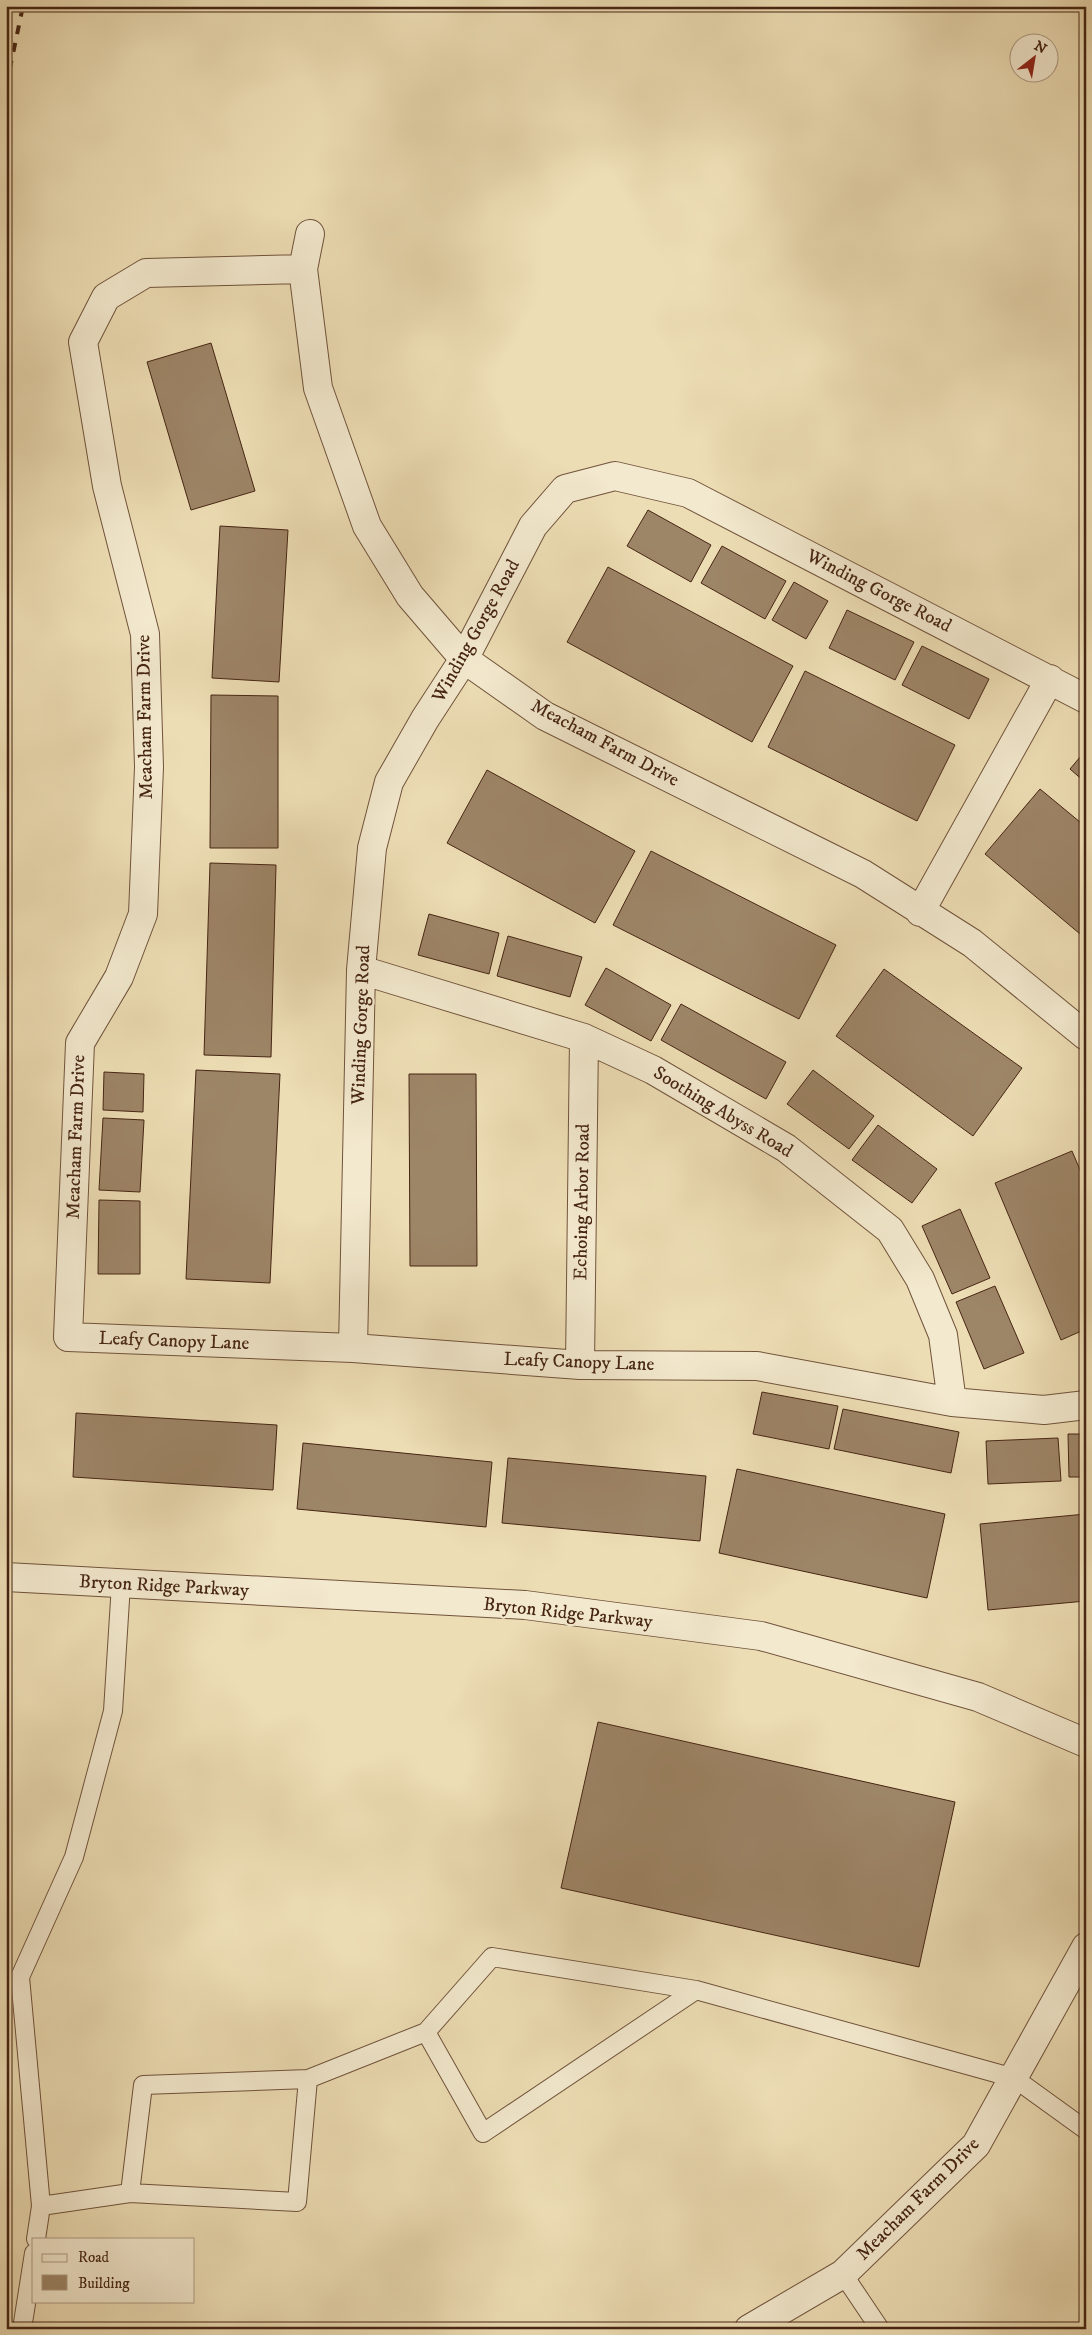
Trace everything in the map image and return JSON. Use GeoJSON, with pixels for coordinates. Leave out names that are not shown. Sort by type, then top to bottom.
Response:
{"type":"FeatureCollection","features":[{"type":"Feature","properties":{"kind":"street","name":"Meacham Farm Drive"},"geometry":{"type":"LineString","coordinates":[[310,234],[302,269],[318,388],[367,526],[410,596],[464,659],[546,716],[863,874],[920,912],[972,943],[1086,1036]]}},
{"type":"Feature","properties":{"kind":"street","name":"Meacham Farm Drive"},"geometry":{"type":"LineString","coordinates":[[68,1337],[80,1043],[118,977],[143,914],[149,767],[145,634],[107,486],[82,342],[106,297],[146,273],[302,269]]}},
{"type":"Feature","properties":{"kind":"street","name":"Winding Gorge Road"},"geometry":{"type":"LineString","coordinates":[[353,1348],[361,970],[372,848],[389,782],[425,719],[464,659],[534,526],[565,488],[615,476],[688,493],[1086,699]]}},
{"type":"Feature","properties":{"kind":"street"},"geometry":{"type":"LineString","coordinates":[[920,912],[1050,679]]}},
{"type":"Feature","properties":{"kind":"street","name":"Soothing Abyss Road"},"geometry":{"type":"LineString","coordinates":[[361,970],[584,1038],[653,1070],[786,1148],[890,1230],[920,1280],[943,1335],[952,1402]]}},
{"type":"Feature","properties":{"kind":"street","name":"Echoing Arbor Road"},"geometry":{"type":"LineString","coordinates":[[580,1365],[584,1038]]}},
{"type":"Feature","properties":{"kind":"street","name":"Leafy Canopy Lane"},"geometry":{"type":"LineString","coordinates":[[68,1337],[353,1348],[580,1365],[757,1366],[952,1402],[1044,1410],[1086,1405]]}},
{"type":"Feature","properties":{"kind":"street","name":"Bryton Ridge Parkway"},"geometry":{"type":"LineString","coordinates":[[6,1577],[525,1605],[761,1636],[978,1697],[1086,1743]]}},
{"type":"Feature","properties":{"kind":"street","name":"Meacham Farm Drive"},"geometry":{"type":"LineString","coordinates":[[749,2329],[843,2274],[976,2145],[1086,1947]]}},
{"type":"Feature","properties":{"kind":"lane"},"geometry":{"type":"LineString","coordinates":[[36,2238],[41,2206],[20,1977],[74,1857],[113,1711],[121,1584]]}},
{"type":"Feature","properties":{"kind":"lane"},"geometry":{"type":"LineString","coordinates":[[130,2193],[143,2085],[308,2079],[426,2032],[492,1957],[696,1990],[1014,2078],[1086,2130]]}},
{"type":"Feature","properties":{"kind":"lane"},"geometry":{"type":"LineString","coordinates":[[426,2032],[483,2132],[696,1990]]}},
{"type":"Feature","properties":{"kind":"lane"},"geometry":{"type":"LineString","coordinates":[[41,2206],[130,2193],[297,2202],[308,2079]]}},
{"type":"Feature","properties":{"kind":"lane"},"geometry":{"type":"LineString","coordinates":[[22,2329],[32,2266]]}},
{"type":"Feature","properties":{"kind":"lane"},"geometry":{"type":"LineString","coordinates":[[843,2274],[880,2329]]}},
{"type":"Feature","properties":{"kind":"building"},"geometry":{"type":"Polygon","coordinates":[[[211,343],[255,491],[191,510],[147,362],[211,343]]]}},
{"type":"Feature","properties":{"kind":"building"},"geometry":{"type":"Polygon","coordinates":[[[648,510],[711,545],[691,582],[627,546],[648,510]]]}},
{"type":"Feature","properties":{"kind":"building"},"geometry":{"type":"Polygon","coordinates":[[[220,526],[288,530],[279,682],[212,678],[220,526]]]}},
{"type":"Feature","properties":{"kind":"building"},"geometry":{"type":"Polygon","coordinates":[[[722,546],[786,581],[765,619],[701,583],[722,546]]]}},
{"type":"Feature","properties":{"kind":"building"},"geometry":{"type":"Polygon","coordinates":[[[608,567],[793,666],[752,742],[567,642],[608,567]]]}},
{"type":"Feature","properties":{"kind":"building"},"geometry":{"type":"Polygon","coordinates":[[[794,582],[828,601],[806,639],[772,620],[794,582]]]}},
{"type":"Feature","properties":{"kind":"building"},"geometry":{"type":"Polygon","coordinates":[[[847,610],[914,642],[895,680],[829,648],[847,610]]]}},
{"type":"Feature","properties":{"kind":"building"},"geometry":{"type":"Polygon","coordinates":[[[922,646],[989,679],[969,719],[902,685],[922,646]]]}},
{"type":"Feature","properties":{"kind":"building"},"geometry":{"type":"Polygon","coordinates":[[[805,671],[955,745],[917,821],[768,747],[805,671]]]}},
{"type":"Feature","properties":{"kind":"building"},"geometry":{"type":"Polygon","coordinates":[[[211,695],[278,696],[278,848],[210,848],[211,695]]]}},
{"type":"Feature","properties":{"kind":"building"},"geometry":{"type":"Polygon","coordinates":[[[1086,750],[1086,783],[1070,769],[1086,750]]]}},
{"type":"Feature","properties":{"kind":"building"},"geometry":{"type":"Polygon","coordinates":[[[487,770],[635,851],[595,923],[447,843],[487,770]]]}},
{"type":"Feature","properties":{"kind":"building"},"geometry":{"type":"Polygon","coordinates":[[[1040,789],[1086,827],[1086,939],[985,854],[1040,789]]]}},
{"type":"Feature","properties":{"kind":"building"},"geometry":{"type":"Polygon","coordinates":[[[651,851],[836,945],[799,1019],[613,925],[651,851]]]}},
{"type":"Feature","properties":{"kind":"building"},"geometry":{"type":"Polygon","coordinates":[[[210,863],[276,865],[271,1057],[204,1055],[210,863]]]}},
{"type":"Feature","properties":{"kind":"building"},"geometry":{"type":"Polygon","coordinates":[[[429,914],[499,933],[489,974],[418,955],[429,914]]]}},
{"type":"Feature","properties":{"kind":"building"},"geometry":{"type":"Polygon","coordinates":[[[508,936],[582,957],[570,997],[497,976],[508,936]]]}},
{"type":"Feature","properties":{"kind":"building"},"geometry":{"type":"Polygon","coordinates":[[[606,968],[671,1005],[651,1041],[585,1005],[606,968]]]}},
{"type":"Feature","properties":{"kind":"building"},"geometry":{"type":"Polygon","coordinates":[[[884,969],[1022,1068],[973,1136],[836,1036],[884,969]]]}},
{"type":"Feature","properties":{"kind":"building"},"geometry":{"type":"Polygon","coordinates":[[[681,1004],[786,1062],[766,1099],[661,1040],[681,1004]]]}},
{"type":"Feature","properties":{"kind":"building"},"geometry":{"type":"Polygon","coordinates":[[[196,1070],[280,1074],[270,1283],[186,1279],[196,1070]]]}},
{"type":"Feature","properties":{"kind":"building"},"geometry":{"type":"Polygon","coordinates":[[[813,1070],[874,1116],[849,1149],[787,1104],[813,1070]]]}},
{"type":"Feature","properties":{"kind":"building"},"geometry":{"type":"Polygon","coordinates":[[[104,1072],[144,1074],[143,1112],[103,1110],[104,1072]]]}},
{"type":"Feature","properties":{"kind":"building"},"geometry":{"type":"Polygon","coordinates":[[[409,1074],[476,1074],[477,1266],[410,1266],[409,1074]]]}},
{"type":"Feature","properties":{"kind":"building"},"geometry":{"type":"Polygon","coordinates":[[[103,1118],[144,1120],[140,1192],[99,1190],[103,1118]]]}},
{"type":"Feature","properties":{"kind":"building"},"geometry":{"type":"Polygon","coordinates":[[[878,1125],[937,1169],[912,1203],[852,1160],[878,1125]]]}},
{"type":"Feature","properties":{"kind":"building"},"geometry":{"type":"Polygon","coordinates":[[[1072,1151],[1086,1184],[1086,1329],[1061,1340],[995,1183],[1072,1151]]]}},
{"type":"Feature","properties":{"kind":"building"},"geometry":{"type":"Polygon","coordinates":[[[99,1200],[140,1201],[140,1274],[98,1274],[99,1200]]]}},
{"type":"Feature","properties":{"kind":"building"},"geometry":{"type":"Polygon","coordinates":[[[960,1209],[990,1278],[952,1294],[922,1226],[960,1209]]]}},
{"type":"Feature","properties":{"kind":"building"},"geometry":{"type":"Polygon","coordinates":[[[995,1286],[1024,1353],[984,1369],[956,1302],[995,1286]]]}},
{"type":"Feature","properties":{"kind":"building"},"geometry":{"type":"Polygon","coordinates":[[[762,1392],[838,1406],[829,1449],[753,1434],[762,1392]]]}},
{"type":"Feature","properties":{"kind":"building"},"geometry":{"type":"Polygon","coordinates":[[[843,1409],[959,1432],[951,1473],[834,1449],[843,1409]]]}},
{"type":"Feature","properties":{"kind":"building"},"geometry":{"type":"Polygon","coordinates":[[[76,1413],[277,1425],[273,1490],[73,1477],[76,1413]]]}},
{"type":"Feature","properties":{"kind":"building"},"geometry":{"type":"Polygon","coordinates":[[[1068,1434],[1086,1434],[1086,1477],[1069,1477],[1068,1434]]]}},
{"type":"Feature","properties":{"kind":"building"},"geometry":{"type":"Polygon","coordinates":[[[1058,1438],[1061,1481],[988,1484],[986,1441],[1058,1438]]]}},
{"type":"Feature","properties":{"kind":"building"},"geometry":{"type":"Polygon","coordinates":[[[303,1443],[492,1462],[486,1527],[297,1509],[303,1443]]]}},
{"type":"Feature","properties":{"kind":"building"},"geometry":{"type":"Polygon","coordinates":[[[508,1458],[706,1476],[700,1541],[502,1523],[508,1458]]]}},
{"type":"Feature","properties":{"kind":"building"},"geometry":{"type":"Polygon","coordinates":[[[737,1469],[945,1514],[927,1598],[719,1553],[737,1469]]]}},
{"type":"Feature","properties":{"kind":"building"},"geometry":{"type":"Polygon","coordinates":[[[1086,1514],[1086,1601],[988,1610],[980,1524],[1086,1514]]]}},
{"type":"Feature","properties":{"kind":"building"},"geometry":{"type":"Polygon","coordinates":[[[598,1722],[955,1802],[919,1967],[561,1888],[598,1722]]]}},
{"type":"Feature","properties":{"kind":"railway"},"geometry":{"type":"LineString","coordinates":[[6,87],[23,6]]}}]}
